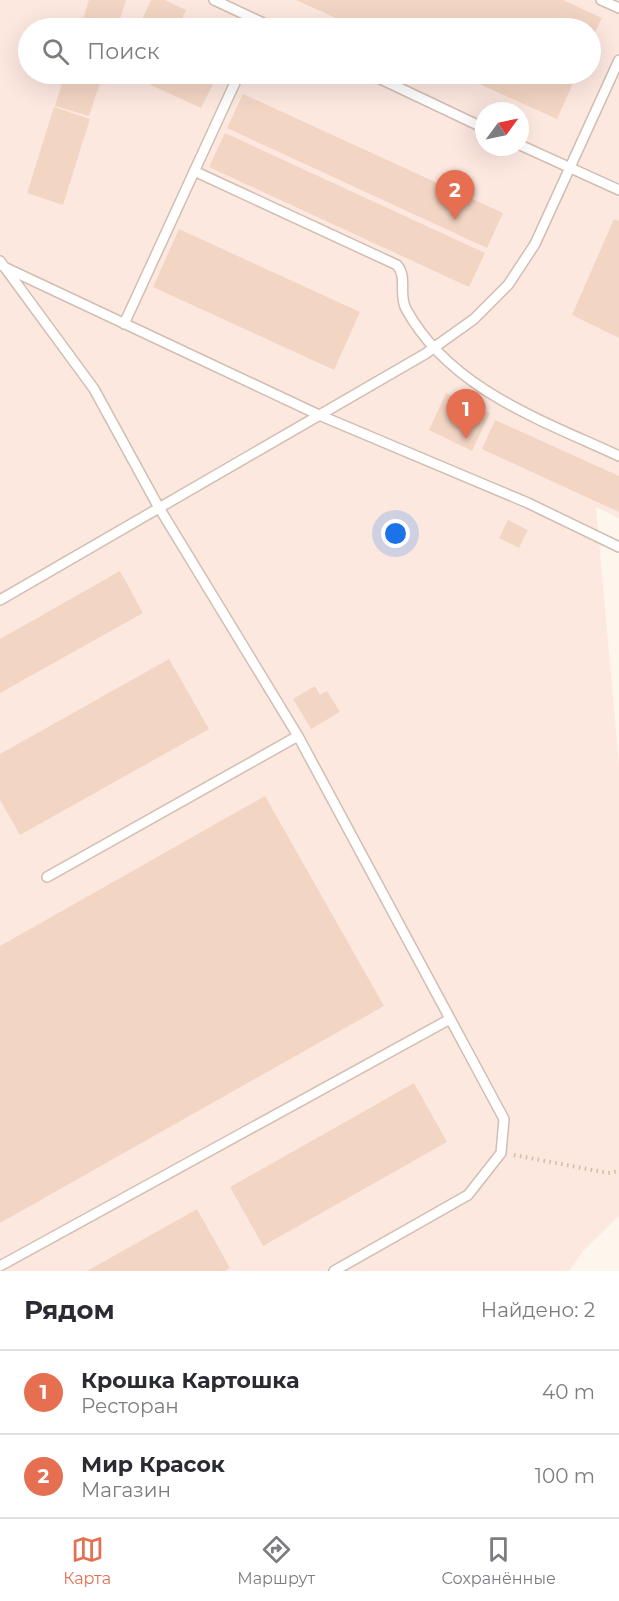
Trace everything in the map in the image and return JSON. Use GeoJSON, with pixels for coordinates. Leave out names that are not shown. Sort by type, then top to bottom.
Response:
{"type":"FeatureCollection","features":[{"type":"Feature","properties":{"kind":"lane"},"geometry":{"type":"LineString","coordinates":[[214,0],[247,18]]}},
{"type":"Feature","properties":{"kind":"lane"},"geometry":{"type":"LineString","coordinates":[[601,0],[619,8]]}},
{"type":"Feature","properties":{"kind":"lane"},"geometry":{"type":"LineString","coordinates":[[0,600],[158,506],[435,347],[474,319],[508,285],[535,244],[619,60]]}},
{"type":"Feature","properties":{"kind":"lane"},"geometry":{"type":"LineString","coordinates":[[124,324],[234,84]]}},
{"type":"Feature","properties":{"kind":"lane"},"geometry":{"type":"LineString","coordinates":[[391,84],[475,124]]}},
{"type":"Feature","properties":{"kind":"lane"},"geometry":{"type":"LineString","coordinates":[[529,148],[619,190]]}},
{"type":"Feature","properties":{"kind":"lane"},"geometry":{"type":"LineString","coordinates":[[194,171],[397,265],[402,271],[402,297],[405,308],[435,347],[465,376],[498,400],[619,456]]}},
{"type":"Feature","properties":{"kind":"lane"},"geometry":{"type":"LineString","coordinates":[[1,264],[319,415],[528,503],[619,547]]}},
{"type":"Feature","properties":{"kind":"lane"},"geometry":{"type":"LineString","coordinates":[[1,264],[94,389],[158,506],[298,736],[504,1119],[501,1153],[468,1195],[334,1271]]}},
{"type":"Feature","properties":{"kind":"lane"},"geometry":{"type":"LineString","coordinates":[[47,878],[298,736]]}},
{"type":"Feature","properties":{"kind":"lane"},"geometry":{"type":"LineString","coordinates":[[0,1266],[450,1019]]}},
{"type":"Feature","properties":{"kind":"path"},"geometry":{"type":"LineString","coordinates":[[501,1153],[608,1173],[619,1171]]}},
{"type":"Feature","properties":{"kind":"shaded area"},"geometry":{"type":"Polygon","coordinates":[[[0,0],[619,0],[619,518],[596,507],[619,764],[619,1216],[584,1250],[569,1271],[0,1271],[0,0]]]}},
{"type":"Feature","properties":{"kind":"building"},"geometry":{"type":"Polygon","coordinates":[[[89,0],[126,0],[120,18],[83,18],[89,0]]]}},
{"type":"Feature","properties":{"kind":"building"},"geometry":{"type":"Polygon","coordinates":[[[151,0],[165,0],[186,10],[182,18],[143,18],[151,0]]]}},
{"type":"Feature","properties":{"kind":"building"},"geometry":{"type":"Polygon","coordinates":[[[296,0],[563,0],[602,18],[601,20],[601,18],[336,18],[296,0]]]}},
{"type":"Feature","properties":{"kind":"building"},"geometry":{"type":"Polygon","coordinates":[[[62,84],[100,84],[89,116],[55,106],[62,84]]]}},
{"type":"Feature","properties":{"kind":"building"},"geometry":{"type":"Polygon","coordinates":[[[149,84],[213,84],[201,108],[149,84]]]}},
{"type":"Feature","properties":{"kind":"building"},"geometry":{"type":"Polygon","coordinates":[[[479,84],[573,84],[557,119],[529,106],[529,102],[519,102],[479,84]]]}},
{"type":"Feature","properties":{"kind":"building"},"geometry":{"type":"Polygon","coordinates":[[[243,94],[503,213],[487,248],[227,128],[243,94]]]}},
{"type":"Feature","properties":{"kind":"building"},"geometry":{"type":"Polygon","coordinates":[[[54,107],[90,119],[63,205],[27,193],[54,107]]]}},
{"type":"Feature","properties":{"kind":"building"},"geometry":{"type":"Polygon","coordinates":[[[225,133],[485,253],[469,287],[209,167],[225,133]]]}},
{"type":"Feature","properties":{"kind":"building"},"geometry":{"type":"Polygon","coordinates":[[[614,219],[619,221],[619,338],[572,315],[614,219]]]}},
{"type":"Feature","properties":{"kind":"building"},"geometry":{"type":"Polygon","coordinates":[[[179,229],[360,312],[334,370],[153,287],[179,229]]]}},
{"type":"Feature","properties":{"kind":"building"},"geometry":{"type":"Polygon","coordinates":[[[446,393],[490,413],[472,451],[429,430],[446,393]]]}},
{"type":"Feature","properties":{"kind":"building"},"geometry":{"type":"Polygon","coordinates":[[[495,420],[619,476],[619,512],[482,449],[495,420]]]}},
{"type":"Feature","properties":{"kind":"building"},"geometry":{"type":"Polygon","coordinates":[[[508,520],[528,530],[519,548],[499,538],[508,520]]]}},
{"type":"Feature","properties":{"kind":"building"},"geometry":{"type":"Polygon","coordinates":[[[120,571],[143,613],[0,693],[0,639],[120,571]]]}},
{"type":"Feature","properties":{"kind":"building"},"geometry":{"type":"Polygon","coordinates":[[[169,659],[209,729],[20,835],[0,800],[0,754],[169,659]]]}},
{"type":"Feature","properties":{"kind":"building"},"geometry":{"type":"Polygon","coordinates":[[[315,686],[320,695],[327,691],[340,712],[311,729],[293,699],[315,686]]]}},
{"type":"Feature","properties":{"kind":"building"},"geometry":{"type":"Polygon","coordinates":[[[265,796],[384,1006],[0,1223],[0,946],[265,796]]]}},
{"type":"Feature","properties":{"kind":"building"},"geometry":{"type":"Polygon","coordinates":[[[414,1083],[447,1142],[263,1246],[230,1187],[414,1083]]]}},
{"type":"Feature","properties":{"kind":"building"},"geometry":{"type":"Polygon","coordinates":[[[197,1209],[230,1268],[225,1271],[87,1271],[197,1209]]]}},
{"type":"Feature","properties":{"kind":"place","name":"Мир Красок"},"geometry":{"type":"Point","coordinates":[455,220]}},
{"type":"Feature","properties":{"kind":"place","name":"Крошка Картошка"},"geometry":{"type":"Point","coordinates":[466,439]}}]}
